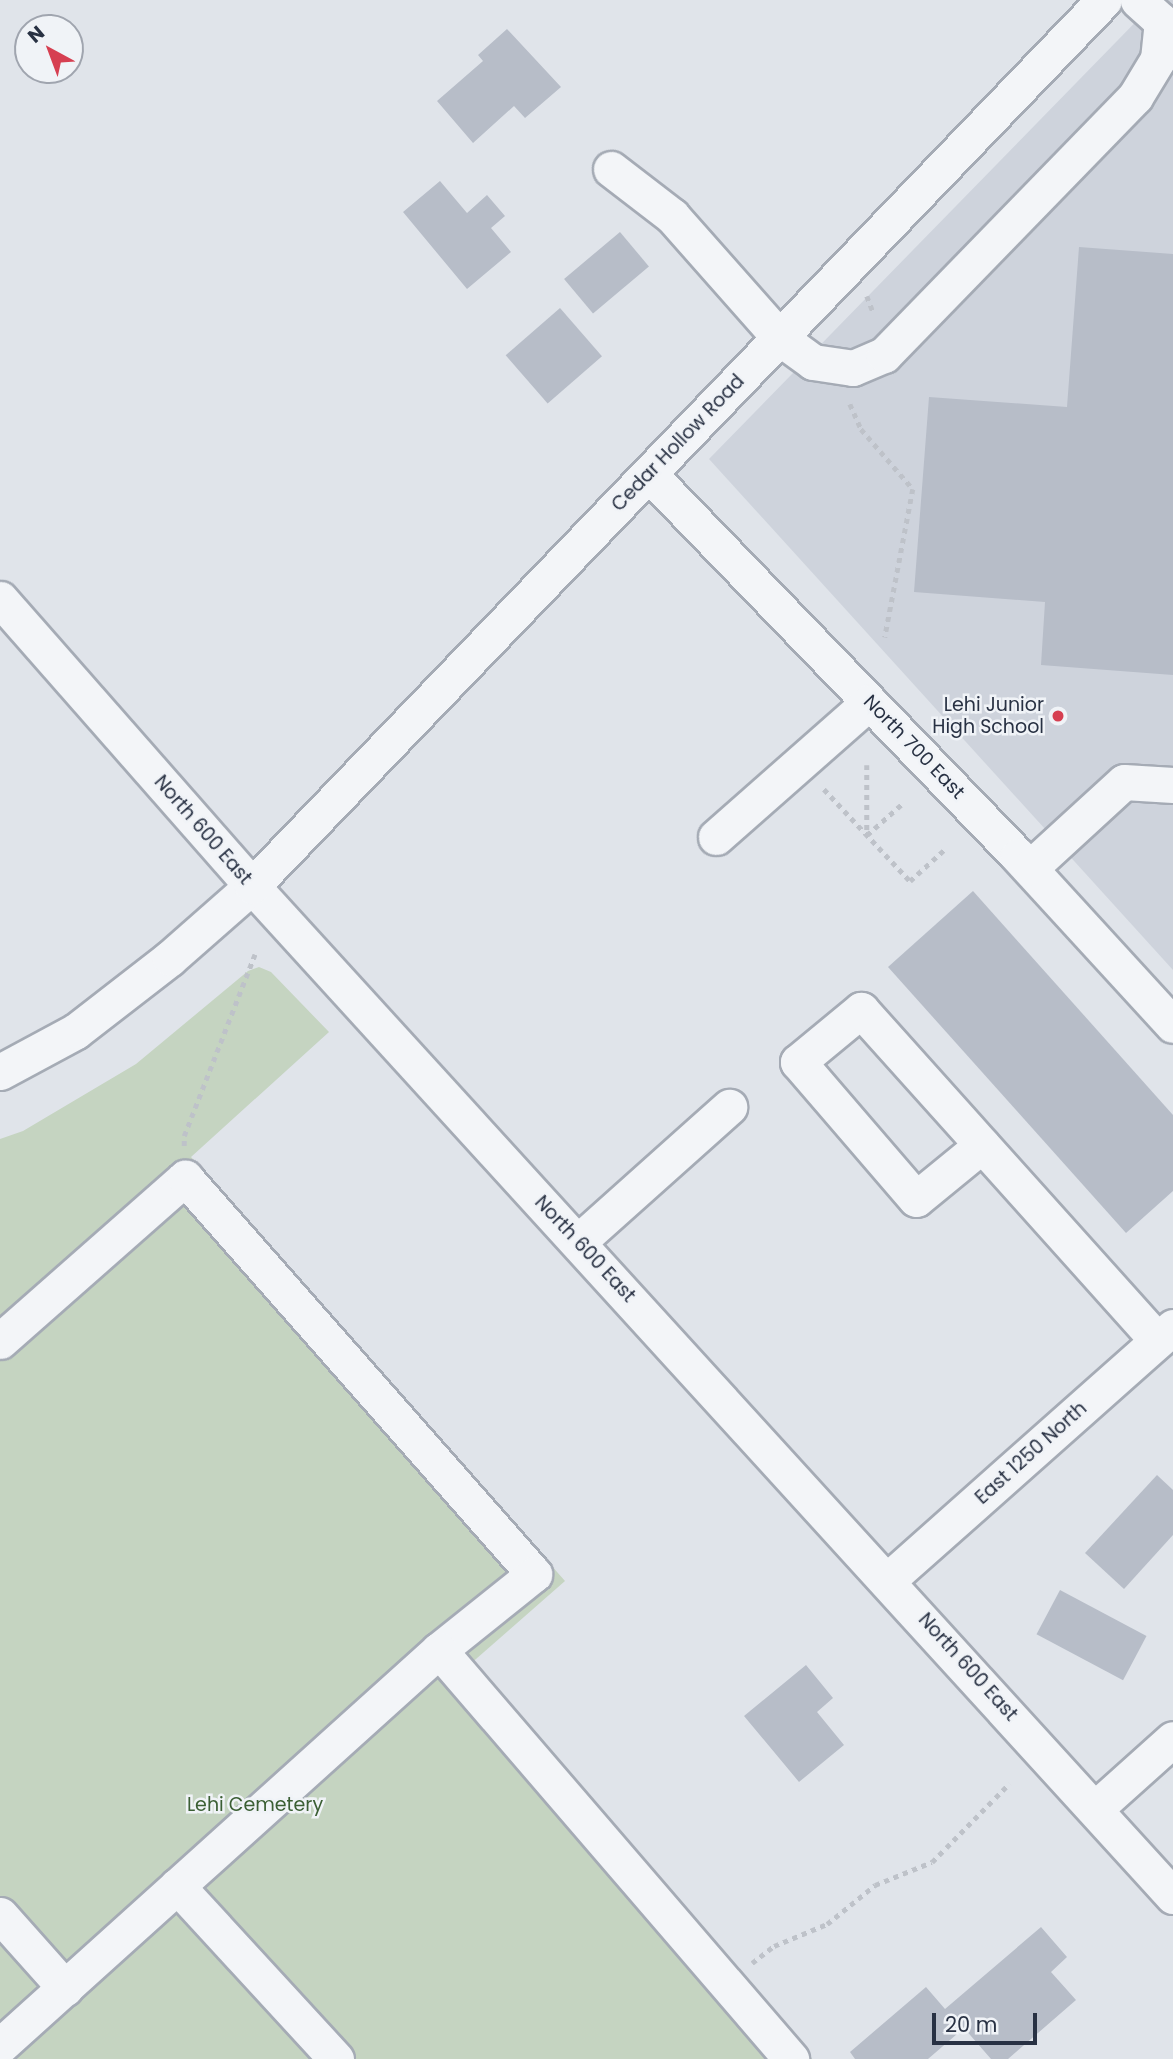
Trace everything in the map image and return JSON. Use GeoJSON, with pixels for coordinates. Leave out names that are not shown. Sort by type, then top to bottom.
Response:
{"type":"FeatureCollection","features":[{"type":"Feature","properties":{"kind":"street","name":"Cedar Hollow Road"},"geometry":{"type":"LineString","coordinates":[[0,1072],[76,1031],[170,958],[252,886],[1104,0]]}},
{"type":"Feature","properties":{"kind":"street"},"geometry":{"type":"LineString","coordinates":[[611,169],[672,216],[780,338],[813,362],[853,368],[884,355],[1135,97],[1158,59],[1161,30],[1161,22],[1138,0]]}},
{"type":"Feature","properties":{"kind":"street","name":"North 700 East"},"geometry":{"type":"LineString","coordinates":[[649,474],[1030,868],[1173,1026]]}},
{"type":"Feature","properties":{"kind":"street","name":"North 600 East"},"geometry":{"type":"LineString","coordinates":[[0,599],[252,886],[1096,1808],[1173,1896]]}},
{"type":"Feature","properties":{"kind":"street"},"geometry":{"type":"LineString","coordinates":[[716,837],[869,702]]}},
{"type":"Feature","properties":{"kind":"street"},"geometry":{"type":"LineString","coordinates":[[1030,868],[1124,782],[1173,785]]}},
{"type":"Feature","properties":{"kind":"street"},"geometry":{"type":"LineString","coordinates":[[982,1144],[916,1199],[798,1062],[861,1010],[982,1144],[1165,1334]]}},
{"type":"Feature","properties":{"kind":"street"},"geometry":{"type":"LineString","coordinates":[[579,1242],[729,1107]]}},
{"type":"Feature","properties":{"kind":"street"},"geometry":{"type":"LineString","coordinates":[[0,1341],[185,1178],[534,1574],[439,1650],[0,2046]]}},
{"type":"Feature","properties":{"kind":"street","name":"East 1250 North"},"geometry":{"type":"LineString","coordinates":[[888,1580],[1165,1334]]}},
{"type":"Feature","properties":{"kind":"street"},"geometry":{"type":"LineString","coordinates":[[439,1650],[792,2059]]}},
{"type":"Feature","properties":{"kind":"street"},"geometry":{"type":"LineString","coordinates":[[1096,1808],[1173,1739]]}},
{"type":"Feature","properties":{"kind":"street"},"geometry":{"type":"LineString","coordinates":[[177,1886],[337,2059]]}},
{"type":"Feature","properties":{"kind":"street"},"geometry":{"type":"LineString","coordinates":[[0,1914],[65,1988]]}},
{"type":"Feature","properties":{"kind":"path"},"geometry":{"type":"LineString","coordinates":[[847,396],[861,429],[913,489],[885,637]]}},
{"type":"Feature","properties":{"kind":"path"},"geometry":{"type":"LineString","coordinates":[[867,765],[867,835]]}},
{"type":"Feature","properties":{"kind":"path"},"geometry":{"type":"LineString","coordinates":[[817,782],[910,881],[945,849]]}},
{"type":"Feature","properties":{"kind":"path"},"geometry":{"type":"LineString","coordinates":[[867,835],[902,803]]}},
{"type":"Feature","properties":{"kind":"path"},"geometry":{"type":"LineString","coordinates":[[185,1178],[184,1136],[255,954]]}},
{"type":"Feature","properties":{"kind":"path"},"geometry":{"type":"LineString","coordinates":[[726,1983],[774,1946],[827,1924],[875,1885],[932,1862],[1009,1784]]}},
{"type":"Feature","properties":{"kind":"shaded area","name":"Lehi Junior High School"},"geometry":{"type":"Polygon","coordinates":[[[1157,0],[1173,0],[1173,970],[709,459],[1157,0]]]}},
{"type":"Feature","properties":{"kind":"green space","name":"Lehi Cemetery"},"geometry":{"type":"Polygon","coordinates":[[[259,967],[271,972],[329,1032],[191,1157],[565,1581],[468,1666],[812,2059],[0,2059],[0,1139],[23,1131],[136,1064],[248,971],[259,967]]]}},
{"type":"Feature","properties":{"kind":"building"},"geometry":{"type":"Polygon","coordinates":[[[507,29],[561,87],[525,118],[514,106],[473,143],[437,101],[483,61],[478,55],[507,29]]]}},
{"type":"Feature","properties":{"kind":"building"},"geometry":{"type":"Polygon","coordinates":[[[440,181],[467,213],[487,195],[505,216],[491,228],[511,252],[467,289],[403,212],[440,181]]]}},
{"type":"Feature","properties":{"kind":"building"},"geometry":{"type":"Polygon","coordinates":[[[620,232],[649,266],[593,313],[564,279],[620,232]]]}},
{"type":"Feature","properties":{"kind":"building"},"geometry":{"type":"Polygon","coordinates":[[[1079,247],[1173,254],[1173,675],[1041,665],[1045,602],[914,592],[929,397],[1067,407],[1079,247]]]}},
{"type":"Feature","properties":{"kind":"building"},"geometry":{"type":"Polygon","coordinates":[[[560,308],[602,356],[548,404],[506,355],[560,308]]]}},
{"type":"Feature","properties":{"kind":"building"},"geometry":{"type":"Polygon","coordinates":[[[973,891],[1173,1115],[1173,1191],[1126,1233],[888,967],[973,891]]]}},
{"type":"Feature","properties":{"kind":"building"},"geometry":{"type":"Polygon","coordinates":[[[1157,1475],[1173,1490],[1173,1535],[1124,1589],[1085,1553],[1157,1475]]]}},
{"type":"Feature","properties":{"kind":"building"},"geometry":{"type":"Polygon","coordinates":[[[1060,1590],[1147,1636],[1123,1680],[1037,1634],[1060,1590]]]}},
{"type":"Feature","properties":{"kind":"building"},"geometry":{"type":"Polygon","coordinates":[[[806,1665],[833,1698],[817,1712],[844,1745],[799,1782],[744,1716],[806,1665]]]}},
{"type":"Feature","properties":{"kind":"building"},"geometry":{"type":"Polygon","coordinates":[[[1041,1927],[1067,1957],[1051,1972],[1076,2000],[1008,2059],[991,2059],[964,2028],[928,2059],[855,2059],[850,2052],[926,1987],[945,2009],[1041,1927]]]}},
{"type":"Feature","properties":{"kind":"place","name":"Lehi Junior High School"},"geometry":{"type":"Point","coordinates":[1058,716]}}]}
